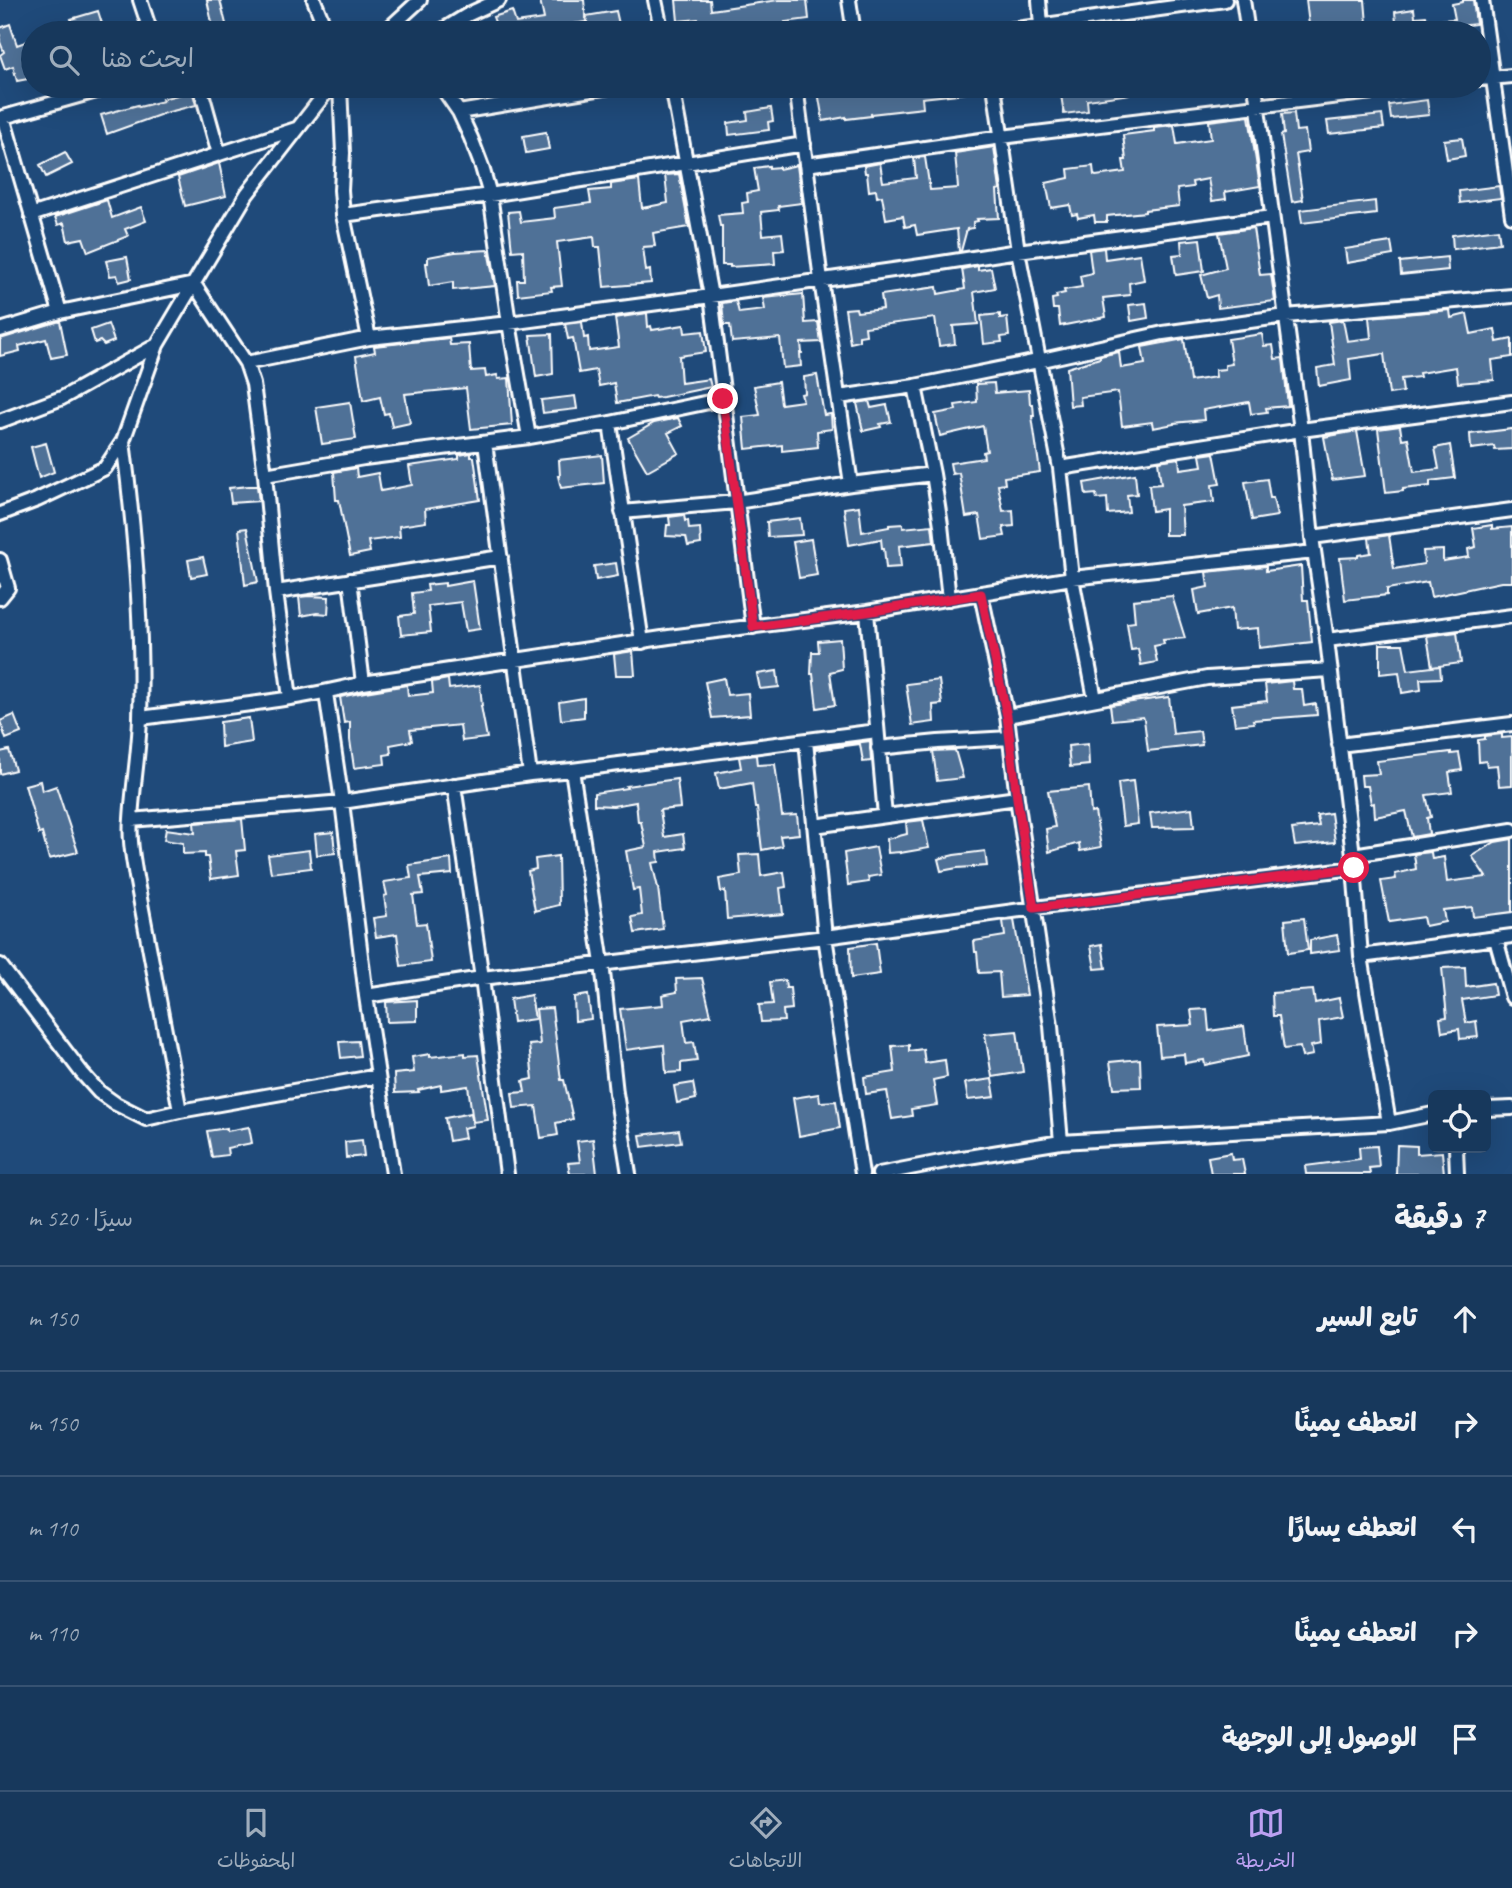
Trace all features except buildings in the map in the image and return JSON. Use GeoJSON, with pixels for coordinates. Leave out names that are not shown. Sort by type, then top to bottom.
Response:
{"type":"FeatureCollection","features":[{"type":"Feature","properties":{"kind":"street"},"geometry":{"type":"LineString","coordinates":[[140,0],[148,21]]}},
{"type":"Feature","properties":{"kind":"street"},"geometry":{"type":"LineString","coordinates":[[314,0],[322,21]]}},
{"type":"Feature","properties":{"kind":"street"},"geometry":{"type":"LineString","coordinates":[[401,21],[420,0]]}},
{"type":"Feature","properties":{"kind":"street"},"geometry":{"type":"LineString","coordinates":[[458,21],[499,0]]}},
{"type":"Feature","properties":{"kind":"street"},"geometry":{"type":"LineString","coordinates":[[655,0],[659,21]]}},
{"type":"Feature","properties":{"kind":"street"},"geometry":{"type":"LineString","coordinates":[[849,0],[852,21]]}},
{"type":"Feature","properties":{"kind":"street"},"geometry":{"type":"LineString","coordinates":[[1039,0],[1041,21]]}},
{"type":"Feature","properties":{"kind":"street"},"geometry":{"type":"LineString","coordinates":[[1063,21],[1129,6],[1224,0]]}},
{"type":"Feature","properties":{"kind":"street"},"geometry":{"type":"LineString","coordinates":[[1243,0],[1246,21]]}},
{"type":"Feature","properties":{"kind":"street"},"geometry":{"type":"LineString","coordinates":[[1482,0],[1485,21]]}},
{"type":"Feature","properties":{"kind":"street"},"geometry":{"type":"LineString","coordinates":[[1491,64],[1510,184],[1512,216]]}},
{"type":"Feature","properties":{"kind":"street"},"geometry":{"type":"LineString","coordinates":[[1493,78],[1512,76]]}},
{"type":"Feature","properties":{"kind":"street"},"geometry":{"type":"LineString","coordinates":[[60,312],[2,118],[72,98]]}},
{"type":"Feature","properties":{"kind":"street"},"geometry":{"type":"LineString","coordinates":[[203,98],[219,154]]}},
{"type":"Feature","properties":{"kind":"street"},"geometry":{"type":"LineString","coordinates":[[0,514],[105,468],[123,441],[157,345],[247,194],[321,98]]}},
{"type":"Feature","properties":{"kind":"street"},"geometry":{"type":"LineString","coordinates":[[341,98],[343,215],[369,338]]}},
{"type":"Feature","properties":{"kind":"street"},"geometry":{"type":"LineString","coordinates":[[449,98],[475,147],[490,195],[529,437]]}},
{"type":"Feature","properties":{"kind":"street"},"geometry":{"type":"LineString","coordinates":[[459,112],[543,98]]}},
{"type":"Feature","properties":{"kind":"street"},"geometry":{"type":"LineString","coordinates":[[674,98],[711,296],[753,627]]}},
{"type":"Feature","properties":{"kind":"street"},"geometry":{"type":"LineString","coordinates":[[798,98],[851,484]]}},
{"type":"Feature","properties":{"kind":"street"},"geometry":{"type":"LineString","coordinates":[[996,98],[1017,251],[1060,468],[1072,578],[1095,699]]}},
{"type":"Feature","properties":{"kind":"street"},"geometry":{"type":"LineString","coordinates":[[1257,98],[1327,640],[1353,862],[1361,956],[1389,1123]]}},
{"type":"Feature","properties":{"kind":"street"},"geometry":{"type":"LineString","coordinates":[[806,164],[1323,98]]}},
{"type":"Feature","properties":{"kind":"street"},"geometry":{"type":"LineString","coordinates":[[32,215],[296,129]]}},
{"type":"Feature","properties":{"kind":"street"},"geometry":{"type":"LineString","coordinates":[[343,215],[490,195],[804,144]]}},
{"type":"Feature","properties":{"kind":"street"},"geometry":{"type":"LineString","coordinates":[[246,363],[369,338],[509,323],[711,296],[1272,217]]}},
{"type":"Feature","properties":{"kind":"street"},"geometry":{"type":"LineString","coordinates":[[0,330],[60,312],[194,284]]}},
{"type":"Feature","properties":{"kind":"street"},"geometry":{"type":"LineString","coordinates":[[194,284],[246,363],[253,384],[290,698]]}},
{"type":"Feature","properties":{"kind":"street"},"geometry":{"type":"LineString","coordinates":[[839,397],[915,386],[1163,332],[1286,316],[1512,296]]}},
{"type":"Feature","properties":{"kind":"street"},"geometry":{"type":"LineString","coordinates":[[0,421],[62,398],[157,345]]}},
{"type":"Feature","properties":{"kind":"street"},"geometry":{"type":"LineString","coordinates":[[915,386],[933,474],[949,599]]}},
{"type":"Feature","properties":{"kind":"street"},"geometry":{"type":"LineString","coordinates":[[265,475],[364,458],[529,437],[723,399]]}},
{"type":"Feature","properties":{"kind":"street"},"geometry":{"type":"LineString","coordinates":[[1060,468],[1301,430],[1512,402]]}},
{"type":"Feature","properties":{"kind":"street"},"geometry":{"type":"LineString","coordinates":[[610,423],[642,642]]}},
{"type":"Feature","properties":{"kind":"street"},"geometry":{"type":"LineString","coordinates":[[123,441],[134,524],[141,660],[140,718],[131,839],[180,1111]]}},
{"type":"Feature","properties":{"kind":"street"},"geometry":{"type":"LineString","coordinates":[[485,443],[530,774]]}},
{"type":"Feature","properties":{"kind":"street"},"geometry":{"type":"LineString","coordinates":[[622,512],[736,502],[933,474]]}},
{"type":"Feature","properties":{"kind":"street"},"geometry":{"type":"LineString","coordinates":[[1312,537],[1512,510]]}},
{"type":"Feature","properties":{"kind":"street"},"geometry":{"type":"LineString","coordinates":[[140,718],[326,693],[363,683],[642,642],[867,612],[1072,578],[1314,552]]}},
{"type":"Feature","properties":{"kind":"street"},"geometry":{"type":"LineString","coordinates":[[276,592],[501,557]]}},
{"type":"Feature","properties":{"kind":"street"},"geometry":{"type":"LineString","coordinates":[[0,559],[8,588],[0,598]]}},
{"type":"Feature","properties":{"kind":"street"},"geometry":{"type":"LineString","coordinates":[[350,580],[363,683]]}},
{"type":"Feature","properties":{"kind":"street"},"geometry":{"type":"LineString","coordinates":[[981,594],[1007,716],[1051,1026],[1061,1142]]}},
{"type":"Feature","properties":{"kind":"street"},"geometry":{"type":"LineString","coordinates":[[867,612],[885,816]]}},
{"type":"Feature","properties":{"kind":"street"},"geometry":{"type":"LineString","coordinates":[[1327,640],[1512,615]]}},
{"type":"Feature","properties":{"kind":"street"},"geometry":{"type":"LineString","coordinates":[[1007,716],[1207,678],[1329,670]]}},
{"type":"Feature","properties":{"kind":"street"},"geometry":{"type":"LineString","coordinates":[[326,693],[366,996],[393,1174]]}},
{"type":"Feature","properties":{"kind":"street"},"geometry":{"type":"LineString","coordinates":[[1339,745],[1512,724]]}},
{"type":"Feature","properties":{"kind":"street"},"geometry":{"type":"LineString","coordinates":[[131,820],[342,802],[530,774],[877,732]]}},
{"type":"Feature","properties":{"kind":"street"},"geometry":{"type":"LineString","coordinates":[[878,748],[1010,738]]}},
{"type":"Feature","properties":{"kind":"street"},"geometry":{"type":"LineString","coordinates":[[806,741],[825,937],[862,1174]]}},
{"type":"Feature","properties":{"kind":"street"},"geometry":{"type":"LineString","coordinates":[[572,770],[602,962],[629,1174]]}},
{"type":"Feature","properties":{"kind":"street"},"geometry":{"type":"LineString","coordinates":[[454,785],[507,1174]]}},
{"type":"Feature","properties":{"kind":"street"},"geometry":{"type":"LineString","coordinates":[[814,826],[1017,798]]}},
{"type":"Feature","properties":{"kind":"street"},"geometry":{"type":"LineString","coordinates":[[366,996],[602,962],[825,937],[1353,862],[1512,830]]}},
{"type":"Feature","properties":{"kind":"street"},"geometry":{"type":"LineString","coordinates":[[1361,956],[1512,936]]}},
{"type":"Feature","properties":{"kind":"street"},"geometry":{"type":"LineString","coordinates":[[1496,939],[1512,997]]}},
{"type":"Feature","properties":{"kind":"street"},"geometry":{"type":"LineString","coordinates":[[0,965],[99,1092],[146,1119],[378,1076]]}},
{"type":"Feature","properties":{"kind":"street"},"geometry":{"type":"LineString","coordinates":[[1491,1109],[1512,1108]]}},
{"type":"Feature","properties":{"kind":"street"},"geometry":{"type":"LineString","coordinates":[[880,1174],[1061,1142],[1389,1123],[1428,1115]]}},
{"type":"Feature","properties":{"kind":"street"},"geometry":{"type":"LineString","coordinates":[[1457,1153],[1457,1174]]}},
{"type":"Feature","properties":{"kind":"street"},"geometry":{"type":"LineString","coordinates":[[956,1159],[959,1174]]}},
{"type":"Feature","properties":{"kind":"route"},"geometry":{"type":"LineString","coordinates":[[723,399],[753,627],[981,594],[1007,716],[1034,908],[1354,868]]}}]}
